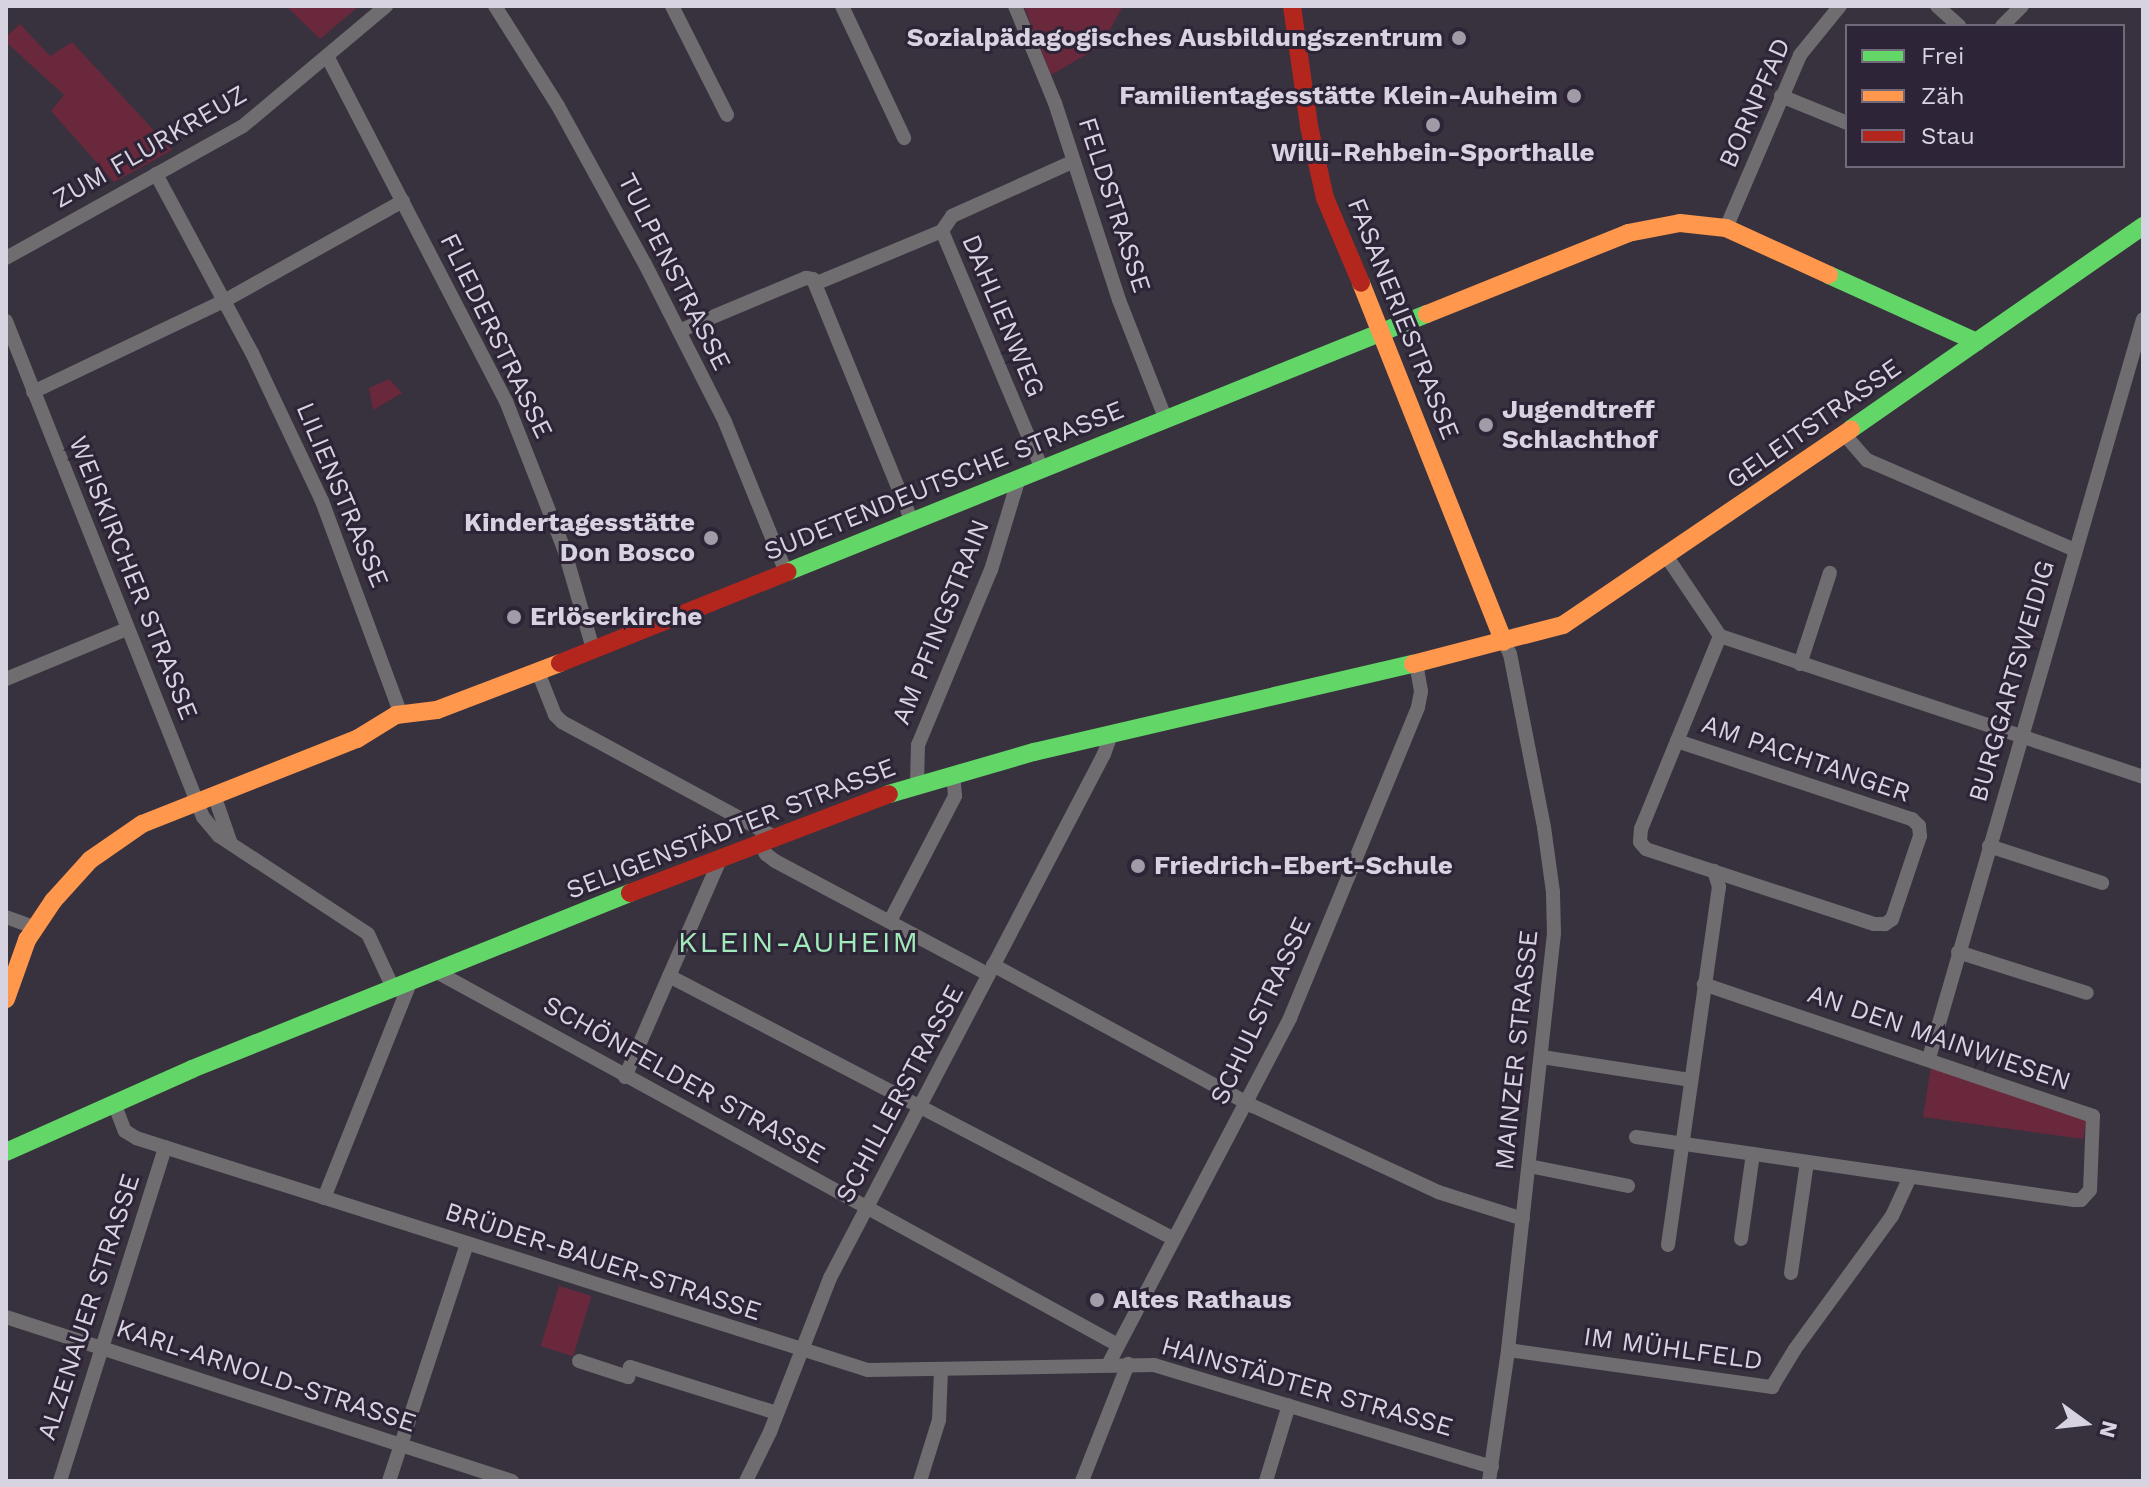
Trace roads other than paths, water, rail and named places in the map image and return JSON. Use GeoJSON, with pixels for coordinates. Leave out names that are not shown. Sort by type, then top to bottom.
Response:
{"type":"FeatureCollection","features":[{"type":"Feature","properties":{"kind":"street","name":"ZUM FLURKREUZ"},"geometry":{"type":"LineString","coordinates":[[6,258],[243,126],[386,6]]}},
{"type":"Feature","properties":{"kind":"street","name":"TULPENSTRASSE"},"geometry":{"type":"LineString","coordinates":[[495,6],[581,146],[679,331],[731,437],[786,572]]}},
{"type":"Feature","properties":{"kind":"street"},"geometry":{"type":"LineString","coordinates":[[672,6],[727,115]]}},
{"type":"Feature","properties":{"kind":"street"},"geometry":{"type":"LineString","coordinates":[[842,6],[904,138]]}},
{"type":"Feature","properties":{"kind":"street","name":"FELDSTRASSE"},"geometry":{"type":"LineString","coordinates":[[1015,6],[1055,103],[1119,300],[1166,420]]}},
{"type":"Feature","properties":{"kind":"street","name":"FASANERIESTRASSE"},"geometry":{"type":"LineString","coordinates":[[1292,6],[1309,126],[1325,198],[1504,642]]}},
{"type":"Feature","properties":{"kind":"street","name":"BORNPFAD"},"geometry":{"type":"LineString","coordinates":[[1726,228],[1802,51],[1840,6]]}},
{"type":"Feature","properties":{"kind":"street"},"geometry":{"type":"LineString","coordinates":[[1937,6],[1957,24]]}},
{"type":"Feature","properties":{"kind":"street"},"geometry":{"type":"LineString","coordinates":[[2004,24],[2022,6]]}},
{"type":"Feature","properties":{"kind":"street","name":"FLIEDERSTRASSE"},"geometry":{"type":"LineString","coordinates":[[327,56],[506,401],[564,549],[593,649]]}},
{"type":"Feature","properties":{"kind":"street"},"geometry":{"type":"LineString","coordinates":[[1781,96],[1845,122]]}},
{"type":"Feature","properties":{"kind":"street","name":"DAHLIENWEG"},"geometry":{"type":"LineString","coordinates":[[1042,469],[942,231],[952,216],[1072,162]]}},
{"type":"Feature","properties":{"kind":"street","name":"LILIENSTRASSE"},"geometry":{"type":"LineString","coordinates":[[156,174],[224,301],[322,501],[401,714]]}},
{"type":"Feature","properties":{"kind":"street"},"geometry":{"type":"LineString","coordinates":[[33,392],[224,301],[403,201]]}},
{"type":"Feature","properties":{"kind":"street","name":"SUDETENDEUTSCHE STRASSE"},"geometry":{"type":"LineString","coordinates":[[6,999],[34,927],[77,872],[102,850],[142,824],[357,739],[401,714],[437,710],[538,672],[1644,228],[1680,223],[1726,228],[1977,342]]}},
{"type":"Feature","properties":{"kind":"street","name":"GELEITSTRASSE"},"geometry":{"type":"LineString","coordinates":[[1504,642],[1563,625],[1667,557],[2143,226]]}},
{"type":"Feature","properties":{"kind":"street"},"geometry":{"type":"LineString","coordinates":[[817,283],[942,231]]}},
{"type":"Feature","properties":{"kind":"street"},"geometry":{"type":"LineString","coordinates":[[679,331],[806,278],[817,283],[912,522]]}},
{"type":"Feature","properties":{"kind":"street","name":"BURGGARTSWEIDIG"},"geometry":{"type":"LineString","coordinates":[[1929,1058],[2143,319]]}},
{"type":"Feature","properties":{"kind":"street","name":"WEISKIRCHER STRASSE"},"geometry":{"type":"LineString","coordinates":[[6,321],[127,629],[205,798],[211,829],[368,934],[402,986]]}},
{"type":"Feature","properties":{"kind":"street"},"geometry":{"type":"LineString","coordinates":[[1844,434],[1867,460],[2075,550]]}},
{"type":"Feature","properties":{"kind":"street","name":"AM PFINGSTRAIN"},"geometry":{"type":"LineString","coordinates":[[917,785],[918,745],[991,570],[1019,478]]}},
{"type":"Feature","properties":{"kind":"street"},"geometry":{"type":"LineString","coordinates":[[1667,557],[1720,636],[2020,739],[2143,777]]}},
{"type":"Feature","properties":{"kind":"street"},"geometry":{"type":"LineString","coordinates":[[1800,664],[1830,573]]}},
{"type":"Feature","properties":{"kind":"street"},"geometry":{"type":"LineString","coordinates":[[6,678],[127,629]]}},
{"type":"Feature","properties":{"kind":"street"},"geometry":{"type":"LineString","coordinates":[[1668,1245],[1719,887],[1714,871],[1646,849],[1640,842],[1641,829],[1720,636]]}},
{"type":"Feature","properties":{"kind":"street","name":"SELIGENSTÄDTER STRASSE"},"geometry":{"type":"LineString","coordinates":[[7,1151],[114,1103],[766,838],[917,785],[1111,735],[1504,642]]}},
{"type":"Feature","properties":{"kind":"street","name":"MAINZER STRASSE"},"geometry":{"type":"LineString","coordinates":[[1492,1477],[1554,934],[1553,892],[1510,654],[1504,642]]}},
{"type":"Feature","properties":{"kind":"street","name":"SCHULSTRASSE"},"geometry":{"type":"LineString","coordinates":[[1108,1365],[1290,1018],[1418,707],[1421,691],[1416,663]]}},
{"type":"Feature","properties":{"kind":"street"},"geometry":{"type":"LineString","coordinates":[[538,672],[555,715],[562,722],[766,838],[766,854],[775,861],[1247,1102],[1438,1192],[1523,1219]]}},
{"type":"Feature","properties":{"kind":"street","name":"SCHILLERSTRASSE"},"geometry":{"type":"LineString","coordinates":[[746,1481],[777,1413],[820,1300],[1111,735]]}},
{"type":"Feature","properties":{"kind":"street","name":"AM PACHTANGER"},"geometry":{"type":"LineString","coordinates":[[1677,741],[1912,819],[1921,830],[1892,919],[1885,924],[1874,924],[1714,871]]}},
{"type":"Feature","properties":{"kind":"street"},"geometry":{"type":"LineString","coordinates":[[890,921],[955,796],[953,774]]}},
{"type":"Feature","properties":{"kind":"street"},"geometry":{"type":"LineString","coordinates":[[1989,846],[2102,883]]}},
{"type":"Feature","properties":{"kind":"street"},"geometry":{"type":"LineString","coordinates":[[625,1077],[721,857]]}},
{"type":"Feature","properties":{"kind":"street"},"geometry":{"type":"LineString","coordinates":[[6,917],[34,927]]}},
{"type":"Feature","properties":{"kind":"street"},"geometry":{"type":"LineString","coordinates":[[1958,952],[2087,993]]}},
{"type":"Feature","properties":{"kind":"street","name":"SCHÖNFELDER STRASSE"},"geometry":{"type":"LineString","coordinates":[[437,972],[1118,1345]]}},
{"type":"Feature","properties":{"kind":"street"},"geometry":{"type":"LineString","coordinates":[[669,976],[920,1107],[1176,1234]]}},
{"type":"Feature","properties":{"kind":"street","name":"AN DEN MAINWIESEN"},"geometry":{"type":"LineString","coordinates":[[1704,984],[2093,1116],[2092,1185],[2081,1200],[1910,1177]]}},
{"type":"Feature","properties":{"kind":"street"},"geometry":{"type":"LineString","coordinates":[[324,1198],[402,986]]}},
{"type":"Feature","properties":{"kind":"street"},"geometry":{"type":"LineString","coordinates":[[1542,1057],[1691,1080]]}},
{"type":"Feature","properties":{"kind":"street","name":"BRÜDER-BAUER-STRASSE"},"geometry":{"type":"LineString","coordinates":[[114,1103],[130,1135],[874,1371],[1108,1365]]}},
{"type":"Feature","properties":{"kind":"street"},"geometry":{"type":"LineString","coordinates":[[1636,1137],[1910,1177]]}},
{"type":"Feature","properties":{"kind":"street","name":"ALZENAUER STRASSE"},"geometry":{"type":"LineString","coordinates":[[60,1481],[165,1147]]}},
{"type":"Feature","properties":{"kind":"street"},"geometry":{"type":"LineString","coordinates":[[1741,1239],[1753,1154]]}},
{"type":"Feature","properties":{"kind":"street"},"geometry":{"type":"LineString","coordinates":[[1791,1273],[1807,1162]]}},
{"type":"Feature","properties":{"kind":"street"},"geometry":{"type":"LineString","coordinates":[[1529,1166],[1628,1186]]}},
{"type":"Feature","properties":{"kind":"street","name":"IM MÜHLFELD"},"geometry":{"type":"LineString","coordinates":[[1508,1350],[1772,1387],[1795,1349],[1892,1216],[1910,1177]]}},
{"type":"Feature","properties":{"kind":"street"},"geometry":{"type":"LineString","coordinates":[[389,1481],[467,1244]]}},
{"type":"Feature","properties":{"kind":"street","name":"KARL-ARNOLD-STRASSE"},"geometry":{"type":"LineString","coordinates":[[6,1317],[512,1481]]}},
{"type":"Feature","properties":{"kind":"street"},"geometry":{"type":"LineString","coordinates":[[579,1361],[628,1377],[630,1367],[777,1413]]}},
{"type":"Feature","properties":{"kind":"street"},"geometry":{"type":"LineString","coordinates":[[1082,1481],[1128,1364]]}},
{"type":"Feature","properties":{"kind":"street","name":"HAINSTÄDTER STRASSE"},"geometry":{"type":"LineString","coordinates":[[1108,1365],[1164,1367],[1289,1405],[1492,1477]]}},
{"type":"Feature","properties":{"kind":"street"},"geometry":{"type":"LineString","coordinates":[[920,1481],[939,1420],[941,1370]]}},
{"type":"Feature","properties":{"kind":"street"},"geometry":{"type":"LineString","coordinates":[[1266,1481],[1289,1405]]}},
{"type":"Feature","properties":{"kind":"place","name":"Sozialpädagogisches Ausbildungszentrum"},"geometry":{"type":"Point","coordinates":[1459,38]}},
{"type":"Feature","properties":{"kind":"place","name":"Familientagesstätte Klein-Auheim"},"geometry":{"type":"Point","coordinates":[1574,96]}},
{"type":"Feature","properties":{"kind":"place","name":"Willi-Rehbein-Sporthalle"},"geometry":{"type":"Point","coordinates":[1433,125]}},
{"type":"Feature","properties":{"kind":"place","name":"Jugendtreff Schlachthof"},"geometry":{"type":"Point","coordinates":[1486,425]}},
{"type":"Feature","properties":{"kind":"place","name":"Kindertagesstätte Don Bosco"},"geometry":{"type":"Point","coordinates":[711,538]}},
{"type":"Feature","properties":{"kind":"place","name":"Erlöserkirche"},"geometry":{"type":"Point","coordinates":[514,617]}},
{"type":"Feature","properties":{"kind":"place","name":"Friedrich-Ebert-Schule"},"geometry":{"type":"Point","coordinates":[1138,866]}},
{"type":"Feature","properties":{"kind":"place","name":"Altes Rathaus"},"geometry":{"type":"Point","coordinates":[1097,1300]}},
{"type":"Feature","properties":{"kind":"district","name":"KLEIN-AUHEIM"},"geometry":{"type":"Point","coordinates":[799,942]}}]}
